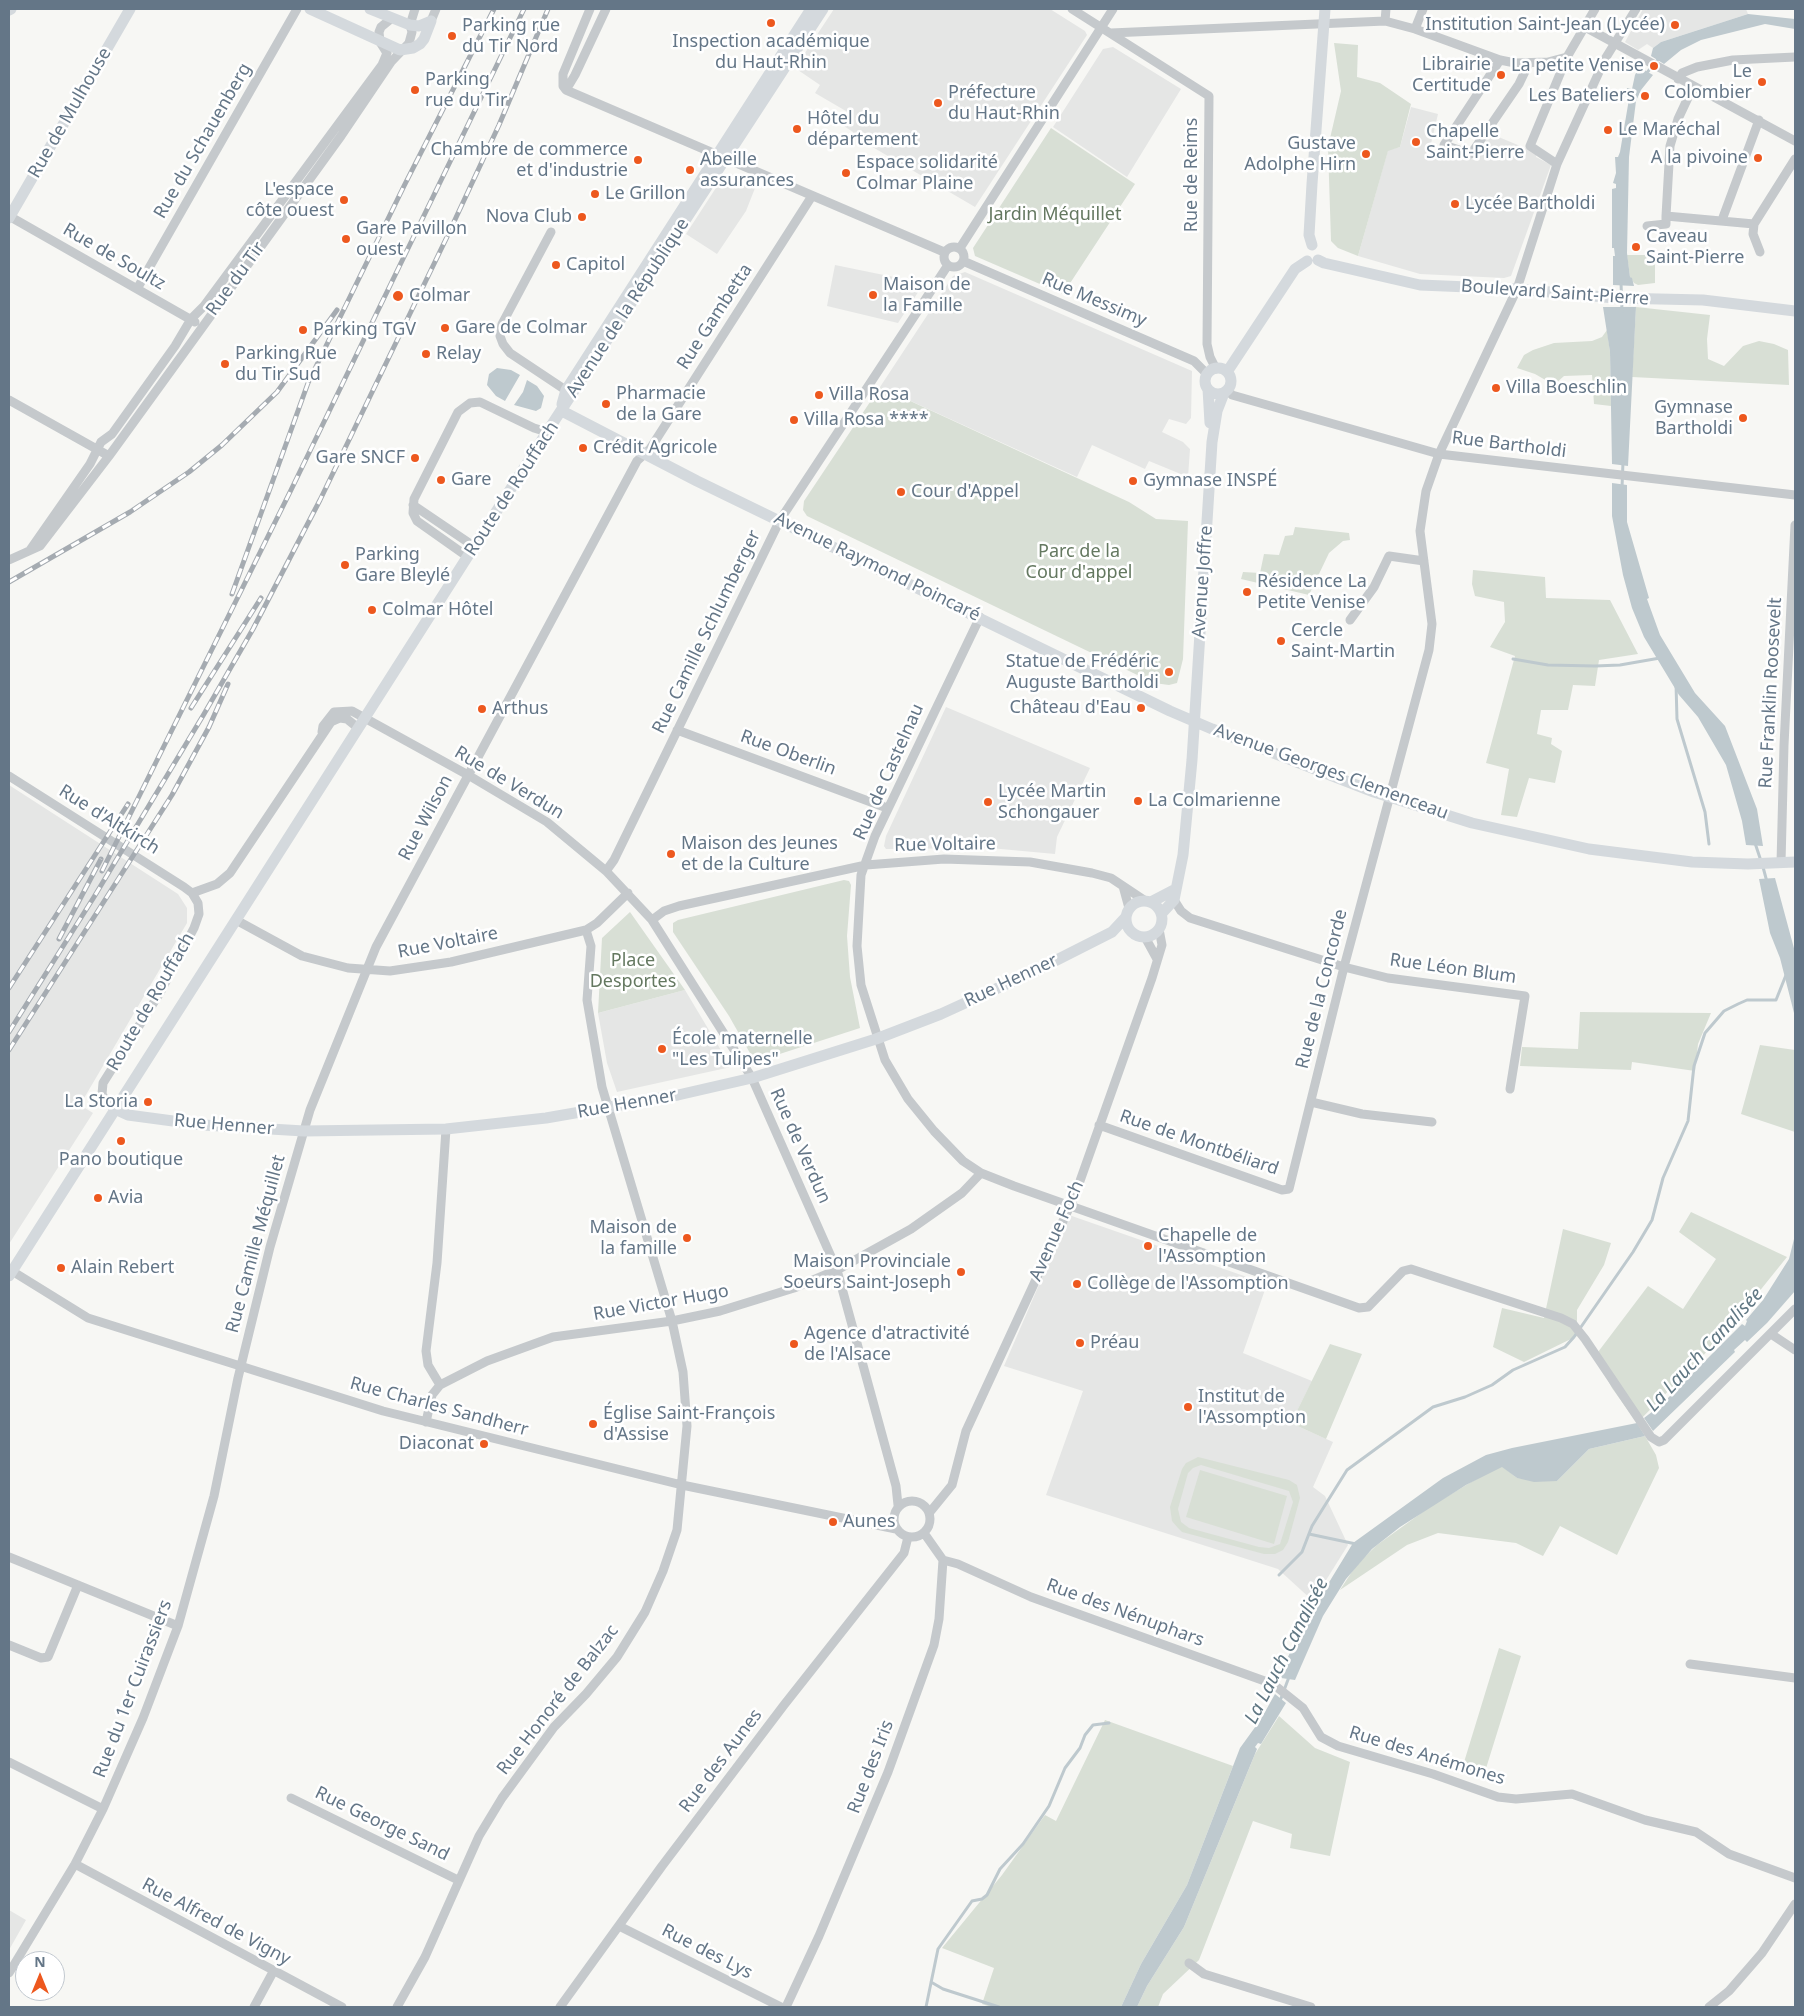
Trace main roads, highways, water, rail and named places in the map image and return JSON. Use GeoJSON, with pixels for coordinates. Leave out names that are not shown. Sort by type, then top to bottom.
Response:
{"type":"FeatureCollection","features":[{"type":"Feature","properties":{"kind":"waterway","name":"La Lauch Canalisée"},"geometry":{"type":"LineString","coordinates":[[1645,75],[1660,57]]}},
{"type":"Feature","properties":{"kind":"waterway","name":"La Lauch Canalisée"},"geometry":{"type":"LineString","coordinates":[[1621,282],[1622,311]]}},
{"type":"Feature","properties":{"kind":"waterway","name":"La Lauch Canalisée"},"geometry":{"type":"LineString","coordinates":[[1622,488],[1623,462]]}},
{"type":"Feature","properties":{"kind":"waterway"},"geometry":{"type":"LineString","coordinates":[[1513,659],[1548,665],[1595,666],[1620,665],[1660,658]]}},
{"type":"Feature","properties":{"kind":"waterway"},"geometry":{"type":"LineString","coordinates":[[1676,684],[1677,719],[1705,812],[1709,844]]}},
{"type":"Feature","properties":{"kind":"waterway","name":"La Lauch Canalisée"},"geometry":{"type":"LineString","coordinates":[[1755,843],[1761,861]]}},
{"type":"Feature","properties":{"kind":"waterway","name":"La Lauch Canalisée"},"geometry":{"type":"LineString","coordinates":[[1763,867],[1767,882]]}},
{"type":"Feature","properties":{"kind":"waterway"},"geometry":{"type":"LineString","coordinates":[[1279,1575],[1302,1552],[1312,1526],[1347,1470],[1433,1407],[1465,1397],[1492,1385],[1513,1370],[1565,1347],[1574,1337],[1633,1252],[1652,1220],[1663,1178],[1688,1121],[1694,1066],[1705,1033],[1724,1011],[1738,1004],[1747,1000],[1776,1000],[1786,975]]}},
{"type":"Feature","properties":{"kind":"waterway"},"geometry":{"type":"LineString","coordinates":[[1309,1534],[1356,1544]]}},
{"type":"Feature","properties":{"kind":"waterway","name":"La Lauch Canalisée"},"geometry":{"type":"LineString","coordinates":[[1280,1701],[1289,1677]]}},
{"type":"Feature","properties":{"kind":"waterway"},"geometry":{"type":"LineString","coordinates":[[926,2007],[938,1949],[972,1901],[982,1899],[987,1895],[1000,1869],[1023,1844],[1049,1806],[1065,1768],[1080,1748],[1085,1735],[1093,1725],[1109,1723]]}},
{"type":"Feature","properties":{"kind":"waterway"},"geometry":{"type":"LineString","coordinates":[[931,1982],[943,1989],[999,2007]]}},
{"type":"Feature","properties":{"kind":"railway"},"geometry":{"type":"LineString","coordinates":[[232,594],[308,383],[404,186],[494,9]]}},
{"type":"Feature","properties":{"kind":"railway"},"geometry":{"type":"LineString","coordinates":[[102,871],[291,490],[524,9]]}},
{"type":"Feature","properties":{"kind":"railway"},"geometry":{"type":"LineString","coordinates":[[9,1032],[94,897],[253,629],[320,500],[446,239],[499,125],[548,9]]}},
{"type":"Feature","properties":{"kind":"railway"},"geometry":{"type":"LineString","coordinates":[[9,582],[130,512],[189,472],[222,445],[277,392],[337,310]]}},
{"type":"Feature","properties":{"kind":"railway"},"geometry":{"type":"LineString","coordinates":[[191,708],[261,598]]}},
{"type":"Feature","properties":{"kind":"railway"},"geometry":{"type":"LineString","coordinates":[[9,1050],[172,795],[209,727],[228,684]]}},
{"type":"Feature","properties":{"kind":"railway"},"geometry":{"type":"LineString","coordinates":[[9,988],[128,804]]}},
{"type":"Feature","properties":{"kind":"railway"},"geometry":{"type":"LineString","coordinates":[[59,939],[101,859]]}},
{"type":"Feature","properties":{"kind":"place","name":"Inspection académique du Haut-Rhin"},"geometry":{"type":"Point","coordinates":[771,23]}},
{"type":"Feature","properties":{"kind":"place","name":"Institution Saint-Jean (Lycée)"},"geometry":{"type":"Point","coordinates":[1675,25]}},
{"type":"Feature","properties":{"kind":"place","name":"Parking rue du Tir Nord"},"geometry":{"type":"Point","coordinates":[452,36]}},
{"type":"Feature","properties":{"kind":"place","name":"La petite Venise"},"geometry":{"type":"Point","coordinates":[1654,66]}},
{"type":"Feature","properties":{"kind":"place","name":"Librairie Certitude"},"geometry":{"type":"Point","coordinates":[1501,75]}},
{"type":"Feature","properties":{"kind":"place","name":"Le Colombier"},"geometry":{"type":"Point","coordinates":[1762,82]}},
{"type":"Feature","properties":{"kind":"place","name":"Parking rue du Tir"},"geometry":{"type":"Point","coordinates":[415,90]}},
{"type":"Feature","properties":{"kind":"place","name":"Les Bateliers"},"geometry":{"type":"Point","coordinates":[1645,96]}},
{"type":"Feature","properties":{"kind":"place","name":"Préfecture du Haut-Rhin"},"geometry":{"type":"Point","coordinates":[938,103]}},
{"type":"Feature","properties":{"kind":"place","name":"Hôtel du département"},"geometry":{"type":"Point","coordinates":[797,129]}},
{"type":"Feature","properties":{"kind":"place","name":"Le Maréchal"},"geometry":{"type":"Point","coordinates":[1608,130]}},
{"type":"Feature","properties":{"kind":"place","name":"Chapelle Saint-Pierre"},"geometry":{"type":"Point","coordinates":[1416,142]}},
{"type":"Feature","properties":{"kind":"place","name":"Gustave Adolphe Hirn"},"geometry":{"type":"Point","coordinates":[1366,154]}},
{"type":"Feature","properties":{"kind":"place","name":"A la pivoine"},"geometry":{"type":"Point","coordinates":[1758,158]}},
{"type":"Feature","properties":{"kind":"place","name":"Chambre de commerce et d'industrie"},"geometry":{"type":"Point","coordinates":[638,160]}},
{"type":"Feature","properties":{"kind":"place","name":"Abeille assurances"},"geometry":{"type":"Point","coordinates":[690,170]}},
{"type":"Feature","properties":{"kind":"place","name":"Espace solidarité Colmar Plaine"},"geometry":{"type":"Point","coordinates":[846,173]}},
{"type":"Feature","properties":{"kind":"place","name":"Le Grillon"},"geometry":{"type":"Point","coordinates":[595,194]}},
{"type":"Feature","properties":{"kind":"place","name":"L'espace côte ouest"},"geometry":{"type":"Point","coordinates":[344,200]}},
{"type":"Feature","properties":{"kind":"place","name":"Lycée Bartholdi"},"geometry":{"type":"Point","coordinates":[1455,204]}},
{"type":"Feature","properties":{"kind":"place","name":"Nova Club"},"geometry":{"type":"Point","coordinates":[582,217]}},
{"type":"Feature","properties":{"kind":"place","name":"Gare Pavillon ouest"},"geometry":{"type":"Point","coordinates":[346,239]}},
{"type":"Feature","properties":{"kind":"place","name":"Caveau Saint-Pierre"},"geometry":{"type":"Point","coordinates":[1636,247]}},
{"type":"Feature","properties":{"kind":"place","name":"Capitol"},"geometry":{"type":"Point","coordinates":[556,265]}},
{"type":"Feature","properties":{"kind":"place","name":"Maison de la Famille"},"geometry":{"type":"Point","coordinates":[873,295]}},
{"type":"Feature","properties":{"kind":"place","name":"Colmar"},"geometry":{"type":"Point","coordinates":[398,296]}},
{"type":"Feature","properties":{"kind":"place","name":"Gare de Colmar"},"geometry":{"type":"Point","coordinates":[445,328]}},
{"type":"Feature","properties":{"kind":"place","name":"Parking TGV"},"geometry":{"type":"Point","coordinates":[303,330]}},
{"type":"Feature","properties":{"kind":"place","name":"Relay"},"geometry":{"type":"Point","coordinates":[426,354]}},
{"type":"Feature","properties":{"kind":"place","name":"Parking Rue du Tir Sud"},"geometry":{"type":"Point","coordinates":[225,364]}},
{"type":"Feature","properties":{"kind":"place","name":"Villa Boeschlin"},"geometry":{"type":"Point","coordinates":[1496,388]}},
{"type":"Feature","properties":{"kind":"place","name":"Villa Rosa"},"geometry":{"type":"Point","coordinates":[819,395]}},
{"type":"Feature","properties":{"kind":"place","name":"Pharmacie de la Gare"},"geometry":{"type":"Point","coordinates":[606,404]}},
{"type":"Feature","properties":{"kind":"place","name":"Gymnase Bartholdi"},"geometry":{"type":"Point","coordinates":[1743,418]}},
{"type":"Feature","properties":{"kind":"place","name":"Villa Rosa ****"},"geometry":{"type":"Point","coordinates":[794,420]}},
{"type":"Feature","properties":{"kind":"place","name":"Crédit Agricole"},"geometry":{"type":"Point","coordinates":[583,448]}},
{"type":"Feature","properties":{"kind":"place","name":"Gare SNCF"},"geometry":{"type":"Point","coordinates":[415,458]}},
{"type":"Feature","properties":{"kind":"place","name":"Gare"},"geometry":{"type":"Point","coordinates":[441,480]}},
{"type":"Feature","properties":{"kind":"place","name":"Gymnase INSPÉ"},"geometry":{"type":"Point","coordinates":[1133,481]}},
{"type":"Feature","properties":{"kind":"place","name":"Cour d'Appel"},"geometry":{"type":"Point","coordinates":[901,492]}},
{"type":"Feature","properties":{"kind":"place","name":"Parking Gare Bleylé"},"geometry":{"type":"Point","coordinates":[345,565]}},
{"type":"Feature","properties":{"kind":"place","name":"Résidence La Petite Venise"},"geometry":{"type":"Point","coordinates":[1247,592]}},
{"type":"Feature","properties":{"kind":"place","name":"Colmar Hôtel"},"geometry":{"type":"Point","coordinates":[372,610]}},
{"type":"Feature","properties":{"kind":"place","name":"Cercle Saint-Martin"},"geometry":{"type":"Point","coordinates":[1281,641]}},
{"type":"Feature","properties":{"kind":"place","name":"Statue de Frédéric Auguste Bartholdi"},"geometry":{"type":"Point","coordinates":[1169,672]}},
{"type":"Feature","properties":{"kind":"place","name":"Château d'Eau"},"geometry":{"type":"Point","coordinates":[1141,708]}},
{"type":"Feature","properties":{"kind":"place","name":"Arthus"},"geometry":{"type":"Point","coordinates":[482,709]}},
{"type":"Feature","properties":{"kind":"place","name":"La Colmarienne"},"geometry":{"type":"Point","coordinates":[1138,801]}},
{"type":"Feature","properties":{"kind":"place","name":"Lycée Martin Schongauer"},"geometry":{"type":"Point","coordinates":[988,802]}},
{"type":"Feature","properties":{"kind":"place","name":"Maison des Jeunes et de la Culture"},"geometry":{"type":"Point","coordinates":[671,854]}},
{"type":"Feature","properties":{"kind":"place","name":"École maternelle \"Les Tulipes\""},"geometry":{"type":"Point","coordinates":[662,1049]}},
{"type":"Feature","properties":{"kind":"place","name":"La Storia"},"geometry":{"type":"Point","coordinates":[148,1102]}},
{"type":"Feature","properties":{"kind":"place","name":"Pano boutique"},"geometry":{"type":"Point","coordinates":[121,1141]}},
{"type":"Feature","properties":{"kind":"place","name":"Avia"},"geometry":{"type":"Point","coordinates":[98,1198]}},
{"type":"Feature","properties":{"kind":"place","name":"Maison de la famille"},"geometry":{"type":"Point","coordinates":[687,1238]}},
{"type":"Feature","properties":{"kind":"place","name":"Chapelle de l'Assomption"},"geometry":{"type":"Point","coordinates":[1148,1246]}},
{"type":"Feature","properties":{"kind":"place","name":"Alain Rebert"},"geometry":{"type":"Point","coordinates":[61,1268]}},
{"type":"Feature","properties":{"kind":"place","name":"Maison Provinciale Soeurs Saint-Joseph"},"geometry":{"type":"Point","coordinates":[961,1272]}},
{"type":"Feature","properties":{"kind":"place","name":"Collège de l'Assomption"},"geometry":{"type":"Point","coordinates":[1077,1284]}},
{"type":"Feature","properties":{"kind":"place","name":"Préau"},"geometry":{"type":"Point","coordinates":[1080,1343]}},
{"type":"Feature","properties":{"kind":"place","name":"Agence d'atractivité de l'Alsace"},"geometry":{"type":"Point","coordinates":[794,1344]}},
{"type":"Feature","properties":{"kind":"place","name":"Institut de l'Assomption"},"geometry":{"type":"Point","coordinates":[1188,1407]}},
{"type":"Feature","properties":{"kind":"place","name":"Église Saint-François d'Assise"},"geometry":{"type":"Point","coordinates":[593,1424]}},
{"type":"Feature","properties":{"kind":"place","name":"Diaconat"},"geometry":{"type":"Point","coordinates":[484,1444]}},
{"type":"Feature","properties":{"kind":"place","name":"Aunes"},"geometry":{"type":"Point","coordinates":[833,1522]}},
{"type":"Feature","properties":{"kind":"park label","name":"Jardin Méquillet"},"geometry":{"type":"Point","coordinates":[1055,215]}},
{"type":"Feature","properties":{"kind":"park label","name":"Parc de la Cour d'appel"},"geometry":{"type":"Point","coordinates":[1079,562]}},
{"type":"Feature","properties":{"kind":"park label","name":"Place Desportes"},"geometry":{"type":"Point","coordinates":[633,971]}}]}
